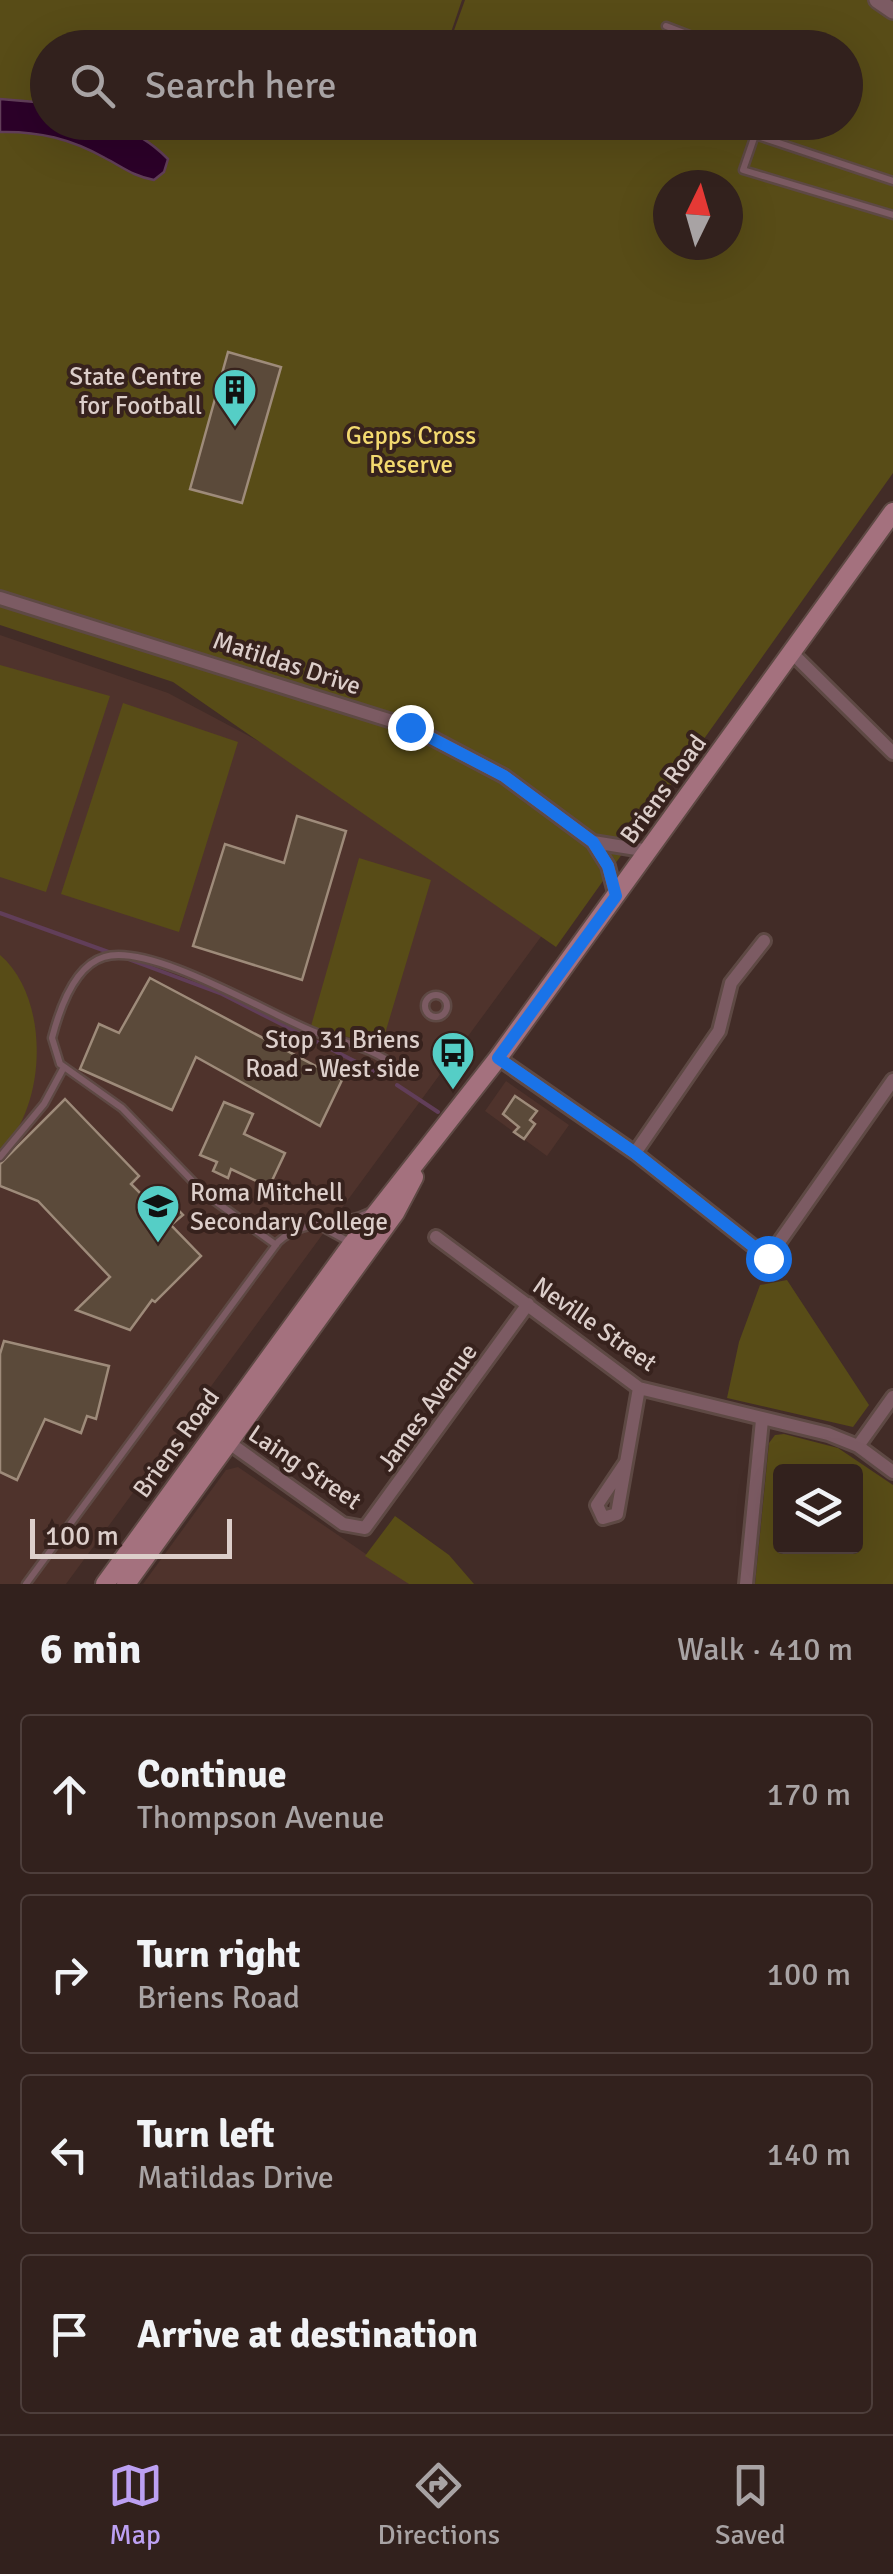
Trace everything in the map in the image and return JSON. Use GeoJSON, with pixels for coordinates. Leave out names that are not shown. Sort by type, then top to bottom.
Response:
{"type":"FeatureCollection","features":[{"type":"Feature","properties":{"kind":"main road","name":"Briens Road"},"geometry":{"type":"LineString","coordinates":[[126,1584],[352,1244],[498,1058],[893,512]]}},
{"type":"Feature","properties":{"kind":"main road","name":"Briens Road"},"geometry":{"type":"LineString","coordinates":[[105,1584],[358,1264],[395,1213],[434,1141]]}},
{"type":"Feature","properties":{"kind":"street"},"geometry":{"type":"LineString","coordinates":[[877,0],[893,12]]}},
{"type":"Feature","properties":{"kind":"street","name":"Matildas Drive"},"geometry":{"type":"LineString","coordinates":[[0,598],[410,727],[504,776],[593,842],[608,866],[616,896]]}},
{"type":"Feature","properties":{"kind":"street"},"geometry":{"type":"LineString","coordinates":[[792,652],[893,753]]}},
{"type":"Feature","properties":{"kind":"street"},"geometry":{"type":"LineString","coordinates":[[593,842],[649,851]]}},
{"type":"Feature","properties":{"kind":"street"},"geometry":{"type":"LineString","coordinates":[[635,1153],[719,1030],[731,984],[764,941]]}},
{"type":"Feature","properties":{"kind":"street"},"geometry":{"type":"LineString","coordinates":[[498,1058],[635,1153],[768,1258],[893,1080]]}},
{"type":"Feature","properties":{"kind":"street","name":"Neville Street"},"geometry":{"type":"LineString","coordinates":[[436,1237],[638,1388],[828,1434],[858,1446],[893,1472]]}},
{"type":"Feature","properties":{"kind":"street","name":"James Avenue"},"geometry":{"type":"LineString","coordinates":[[357,1530],[379,1512],[528,1304]]}},
{"type":"Feature","properties":{"kind":"street"},"geometry":{"type":"LineString","coordinates":[[626,1462],[638,1388]]}},
{"type":"Feature","properties":{"kind":"street"},"geometry":{"type":"LineString","coordinates":[[858,1446],[893,1397]]}},
{"type":"Feature","properties":{"kind":"street"},"geometry":{"type":"LineString","coordinates":[[746,1584],[762,1420]]}},
{"type":"Feature","properties":{"kind":"street","name":"Laing Street"},"geometry":{"type":"LineString","coordinates":[[221,1436],[343,1524],[357,1530]]}},
{"type":"Feature","properties":{"kind":"lane"},"geometry":{"type":"LineString","coordinates":[[666,26],[676,30]]}},
{"type":"Feature","properties":{"kind":"lane"},"geometry":{"type":"LineString","coordinates":[[753,140],[742,170],[893,215]]}},
{"type":"Feature","properties":{"kind":"lane"},"geometry":{"type":"LineString","coordinates":[[770,140],[893,181]]}},
{"type":"Feature","properties":{"kind":"lane"},"geometry":{"type":"LineString","coordinates":[[276,1245],[205,1194],[122,1108],[64,1067],[51,1046],[55,1027],[82,972],[113,955],[204,979],[317,1033],[368,1048],[396,1067]]}},
{"type":"Feature","properties":{"kind":"lane"},"geometry":{"type":"LineString","coordinates":[[0,1156],[44,1104],[64,1067]]}},
{"type":"Feature","properties":{"kind":"lane"},"geometry":{"type":"LineString","coordinates":[[26,1584],[276,1245],[290,1232],[356,1219],[380,1206]]}},
{"type":"Feature","properties":{"kind":"lane"},"geometry":{"type":"LineString","coordinates":[[317,1224],[352,1244],[358,1264]]}},
{"type":"Feature","properties":{"kind":"shaded area"},"geometry":{"type":"Polygon","coordinates":[[[0,99],[30,102],[30,133],[0,132],[0,99]]]}},
{"type":"Feature","properties":{"kind":"shaded area"},"geometry":{"type":"Polygon","coordinates":[[[63,140],[145,140],[168,159],[164,172],[154,180],[63,140]]]}},
{"type":"Feature","properties":{"kind":"shaded area","name":"Roma Mitchell Secondary College"},"geometry":{"type":"Polygon","coordinates":[[[0,635],[168,693],[565,904],[66,1584],[0,1584],[0,635]]]}},
{"type":"Feature","properties":{"kind":"shaded area"},"geometry":{"type":"Polygon","coordinates":[[[506,1081],[569,1125],[547,1156],[485,1111],[506,1081]]]}},
{"type":"Feature","properties":{"kind":"shaded area"},"geometry":{"type":"Polygon","coordinates":[[[238,1467],[410,1584],[143,1584],[226,1470],[238,1467]]]}},
{"type":"Feature","properties":{"kind":"green space","name":"Gepps Cross Reserve"},"geometry":{"type":"Polygon","coordinates":[[[0,0],[462,0],[452,30],[30,30],[30,140],[863,140],[863,30],[454,30],[465,0],[878,0],[893,10],[893,473],[556,947],[173,682],[0,625],[0,0]]]}},
{"type":"Feature","properties":{"kind":"green space"},"geometry":{"type":"Polygon","coordinates":[[[0,665],[110,696],[46,892],[0,877],[0,665]]]}},
{"type":"Feature","properties":{"kind":"green space"},"geometry":{"type":"Polygon","coordinates":[[[123,703],[238,742],[179,932],[61,894],[123,703]]]}},
{"type":"Feature","properties":{"kind":"green space"},"geometry":{"type":"Polygon","coordinates":[[[359,858],[431,880],[381,1047],[311,1026],[359,858]]]}},
{"type":"Feature","properties":{"kind":"green space"},"geometry":{"type":"Polygon","coordinates":[[[0,955],[28,997],[37,1052],[27,1108],[16,1132],[0,1151],[0,955]]]}},
{"type":"Feature","properties":{"kind":"green space"},"geometry":{"type":"Polygon","coordinates":[[[787,1280],[869,1405],[853,1427],[727,1398],[739,1342],[760,1285],[787,1280]]]}},
{"type":"Feature","properties":{"kind":"green space"},"geometry":{"type":"Polygon","coordinates":[[[784,1434],[838,1448],[862,1464],[773,1464],[773,1554],[863,1554],[863,1465],[893,1485],[893,1584],[755,1584],[769,1443],[775,1435],[784,1434]]]}},
{"type":"Feature","properties":{"kind":"green space"},"geometry":{"type":"Polygon","coordinates":[[[395,1516],[449,1555],[474,1584],[409,1584],[365,1556],[395,1516]]]}},
{"type":"Feature","properties":{"kind":"building","name":"State Centre for Football"},"geometry":{"type":"Polygon","coordinates":[[[228,352],[281,367],[242,503],[190,489],[228,352]]]}},
{"type":"Feature","properties":{"kind":"building"},"geometry":{"type":"Polygon","coordinates":[[[297,816],[346,831],[302,980],[193,946],[225,844],[284,863],[297,816]]]}},
{"type":"Feature","properties":{"kind":"building"},"geometry":{"type":"Polygon","coordinates":[[[150,978],[342,1080],[320,1126],[196,1057],[172,1110],[80,1069],[99,1024],[119,1033],[150,978]]]}},
{"type":"Feature","properties":{"kind":"building"},"geometry":{"type":"Polygon","coordinates":[[[515,1096],[537,1111],[530,1120],[535,1124],[524,1139],[514,1132],[519,1127],[503,1114],[515,1096]]]}},
{"type":"Feature","properties":{"kind":"building"},"geometry":{"type":"Polygon","coordinates":[[[65,1099],[139,1176],[131,1184],[146,1199],[157,1188],[183,1215],[171,1225],[201,1256],[155,1302],[152,1300],[130,1330],[76,1310],[110,1277],[38,1201],[0,1186],[0,1164],[65,1099]]]}},
{"type":"Feature","properties":{"kind":"building"},"geometry":{"type":"Polygon","coordinates":[[[224,1102],[253,1114],[244,1134],[285,1153],[269,1187],[231,1169],[228,1178],[213,1171],[217,1162],[200,1155],[224,1102]]]}},
{"type":"Feature","properties":{"kind":"building"},"geometry":{"type":"Polygon","coordinates":[[[4,1341],[109,1366],[96,1419],[87,1416],[81,1433],[45,1419],[17,1480],[0,1472],[0,1354],[4,1341]]]}},
{"type":"Feature","properties":{"kind":"waterway"},"geometry":{"type":"LineString","coordinates":[[0,913],[114,954]]}},
{"type":"Feature","properties":{"kind":"waterway"},"geometry":{"type":"LineString","coordinates":[[128,959],[222,994],[378,1073]]}},
{"type":"Feature","properties":{"kind":"waterway"},"geometry":{"type":"LineString","coordinates":[[397,1085],[438,1112]]}},
{"type":"Feature","properties":{"kind":"place","name":"State Centre for Football"},"geometry":{"type":"Point","coordinates":[235,428]}},
{"type":"Feature","properties":{"kind":"place","name":"Stop 31 Briens Road - West side"},"geometry":{"type":"Point","coordinates":[453,1091]}},
{"type":"Feature","properties":{"kind":"place","name":"Roma Mitchell Secondary College"},"geometry":{"type":"Point","coordinates":[158,1244]}},
{"type":"Feature","properties":{"kind":"route"},"geometry":{"type":"LineString","coordinates":[[410,727],[504,776],[593,842],[608,866],[616,896],[498,1058],[635,1153],[768,1258]]}}]}
